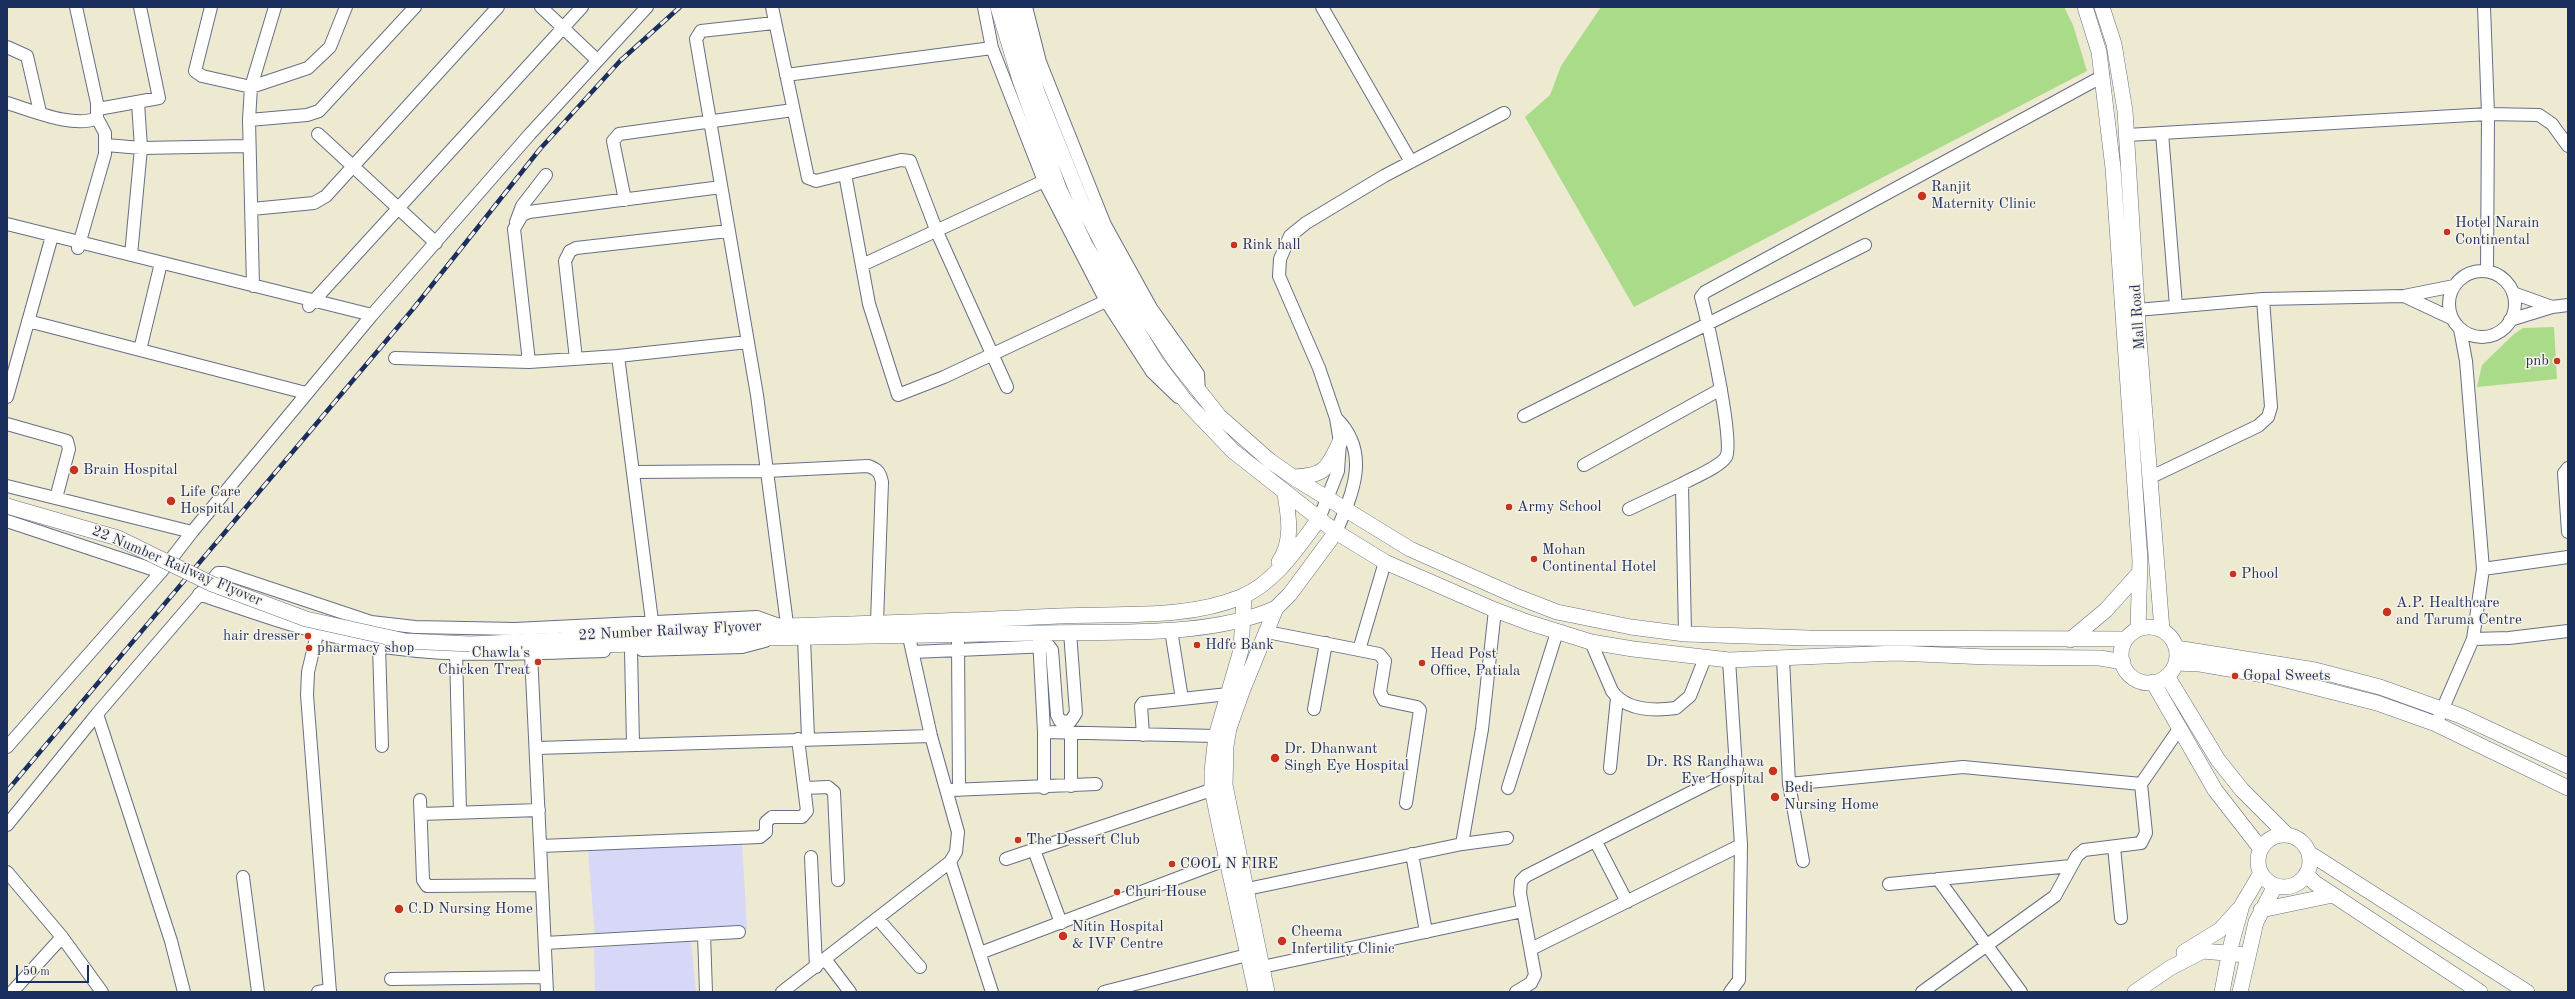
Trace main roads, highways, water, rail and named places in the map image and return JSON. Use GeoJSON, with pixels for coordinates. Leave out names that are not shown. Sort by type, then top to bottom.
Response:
{"type":"FeatureCollection","features":[{"type":"Feature","properties":{"kind":"main road"},"geometry":{"type":"LineString","coordinates":[[998,7],[1020,80],[1055,175],[1089,251],[1156,362],[1187,403],[1233,451],[1285,494],[1336,532],[1385,562],[1495,610],[1557,632],[1591,642],[1705,658],[1729,660],[1897,653],[1987,657],[2100,658],[2123,662]]}},
{"type":"Feature","properties":{"kind":"main road"},"geometry":{"type":"LineString","coordinates":[[1013,7],[1037,92],[1055,175],[1086,213],[1120,278],[1153,330],[1219,416],[1244,440],[1293,477],[1410,549],[1537,605],[1605,622],[1685,634],[1809,638],[2126,639]]}},
{"type":"Feature","properties":{"kind":"main road","name":"Mall Road"},"geometry":{"type":"LineString","coordinates":[[2085,7],[2099,52],[2113,168],[2140,572],[2138,629]]}},
{"type":"Feature","properties":{"kind":"main road","name":"Mall Road"},"geometry":{"type":"LineString","coordinates":[[2102,7],[2114,44],[2127,135],[2137,310],[2162,630]]}},
{"type":"Feature","properties":{"kind":"main road"},"geometry":{"type":"LineString","coordinates":[[1293,477],[1312,476],[1324,471],[1340,442]]}},
{"type":"Feature","properties":{"kind":"main road"},"geometry":{"type":"LineString","coordinates":[[1267,580],[1282,558],[1289,537],[1290,523],[1285,494]]}},
{"type":"Feature","properties":{"kind":"main road","name":"22 Number Railway Flyover"},"geometry":{"type":"LineString","coordinates":[[7,506],[118,538],[212,584],[306,619],[405,640],[470,644],[561,640],[579,644],[681,639],[910,636],[958,642],[1039,639],[1070,632],[1171,630],[1244,620],[1276,608]]}},
{"type":"Feature","properties":{"kind":"main road"},"geometry":{"type":"LineString","coordinates":[[1267,580],[1289,557],[1319,519]]}},
{"type":"Feature","properties":{"kind":"main road"},"geometry":{"type":"LineString","coordinates":[[1267,992],[1244,873],[1219,787],[1229,728],[1276,608],[1290,594],[1336,532]]}},
{"type":"Feature","properties":{"kind":"main road"},"geometry":{"type":"LineString","coordinates":[[2070,640],[2106,610],[2140,572]]}},
{"type":"Feature","properties":{"kind":"main road","name":"22 Number Railway Flyover"},"geometry":{"type":"LineString","coordinates":[[561,640],[583,633],[783,624],[1131,615],[1204,608],[1244,596],[1267,580]]}},
{"type":"Feature","properties":{"kind":"main road"},"geometry":{"type":"LineString","coordinates":[[1244,596],[1244,620],[1241,650],[1212,752],[1219,787],[1228,859],[1256,992]]}},
{"type":"Feature","properties":{"kind":"main road"},"geometry":{"type":"LineString","coordinates":[[2154,627],[2162,630],[2173,640],[2176,648],[2176,663],[2167,676],[2153,682],[2137,680],[2131,676],[2123,662],[2122,654],[2126,639],[2138,629],[2154,627]]}},
{"type":"Feature","properties":{"kind":"main road"},"geometry":{"type":"LineString","coordinates":[[2176,648],[2315,670],[2380,687],[2444,709],[2568,766]]}},
{"type":"Feature","properties":{"kind":"main road"},"geometry":{"type":"LineString","coordinates":[[2176,663],[2200,664],[2308,684],[2377,703],[2436,724],[2568,788]]}},
{"type":"Feature","properties":{"kind":"main road"},"geometry":{"type":"LineString","coordinates":[[2167,676],[2218,760],[2242,790],[2287,835],[2303,843],[2309,853],[2527,992]]}},
{"type":"Feature","properties":{"kind":"main road"},"geometry":{"type":"LineString","coordinates":[[2153,682],[2215,790],[2261,849]]}},
{"type":"Feature","properties":{"kind":"main road"},"geometry":{"type":"LineString","coordinates":[[2287,835],[2269,840],[2261,849],[2258,861],[2261,873],[2275,886],[2295,884],[2306,874],[2310,866],[2309,853]]}},
{"type":"Feature","properties":{"kind":"main road"},"geometry":{"type":"LineString","coordinates":[[2170,968],[2186,950],[2220,930],[2242,905],[2261,873]]}},
{"type":"Feature","properties":{"kind":"main road"},"geometry":{"type":"LineString","coordinates":[[2306,874],[2333,895],[2480,992]]}},
{"type":"Feature","properties":{"kind":"main road"},"geometry":{"type":"LineString","coordinates":[[2240,992],[2247,956],[2261,910],[2275,886]]}},
{"type":"Feature","properties":{"kind":"main road"},"geometry":{"type":"LineString","coordinates":[[2261,910],[2333,895]]}},
{"type":"Feature","properties":{"kind":"main road"},"geometry":{"type":"LineString","coordinates":[[2222,992],[2242,905]]}},
{"type":"Feature","properties":{"kind":"main road"},"geometry":{"type":"LineString","coordinates":[[2135,992],[2170,968],[2203,951],[2247,956]]}},
{"type":"Feature","properties":{"kind":"railway"},"geometry":{"type":"LineString","coordinates":[[7,791],[413,309],[540,149],[620,61],[680,7]]}},
{"type":"Feature","properties":{"kind":"place","name":"Ranjit Maternity Clinic"},"geometry":{"type":"Point","coordinates":[1922,196]}},
{"type":"Feature","properties":{"kind":"place","name":"Hotel Narain Continental"},"geometry":{"type":"Point","coordinates":[2447,232]}},
{"type":"Feature","properties":{"kind":"place","name":"Rink hall"},"geometry":{"type":"Point","coordinates":[1234,245]}},
{"type":"Feature","properties":{"kind":"place","name":"pnb"},"geometry":{"type":"Point","coordinates":[2557,361]}},
{"type":"Feature","properties":{"kind":"place","name":"Brain Hospital"},"geometry":{"type":"Point","coordinates":[74,470]}},
{"type":"Feature","properties":{"kind":"place","name":"Life Care Hospital"},"geometry":{"type":"Point","coordinates":[171,501]}},
{"type":"Feature","properties":{"kind":"place","name":"Army School"},"geometry":{"type":"Point","coordinates":[1509,507]}},
{"type":"Feature","properties":{"kind":"place","name":"Mohan Continental Hotel"},"geometry":{"type":"Point","coordinates":[1534,559]}},
{"type":"Feature","properties":{"kind":"place","name":"Phool"},"geometry":{"type":"Point","coordinates":[2233,574]}},
{"type":"Feature","properties":{"kind":"place","name":"A.P. Healthcare and Taruma Centre"},"geometry":{"type":"Point","coordinates":[2387,612]}},
{"type":"Feature","properties":{"kind":"place","name":"hair dresser"},"geometry":{"type":"Point","coordinates":[308,636]}},
{"type":"Feature","properties":{"kind":"place","name":"Hdfc Bank"},"geometry":{"type":"Point","coordinates":[1197,645]}},
{"type":"Feature","properties":{"kind":"place","name":"pharmacy shop"},"geometry":{"type":"Point","coordinates":[309,648]}},
{"type":"Feature","properties":{"kind":"place","name":"Chawla's Chicken Treat"},"geometry":{"type":"Point","coordinates":[538,662]}},
{"type":"Feature","properties":{"kind":"place","name":"Head Post Office, Patiala"},"geometry":{"type":"Point","coordinates":[1422,663]}},
{"type":"Feature","properties":{"kind":"place","name":"Gopal Sweets"},"geometry":{"type":"Point","coordinates":[2235,676]}},
{"type":"Feature","properties":{"kind":"place","name":"Dr. Dhanwant Singh Eye Hospital"},"geometry":{"type":"Point","coordinates":[1275,758]}},
{"type":"Feature","properties":{"kind":"place","name":"Dr. RS Randhawa Eye Hospital"},"geometry":{"type":"Point","coordinates":[1773,771]}},
{"type":"Feature","properties":{"kind":"place","name":"Bedi Nursing Home"},"geometry":{"type":"Point","coordinates":[1775,797]}},
{"type":"Feature","properties":{"kind":"place","name":"The Dessert Club"},"geometry":{"type":"Point","coordinates":[1018,840]}},
{"type":"Feature","properties":{"kind":"place","name":"COOL N FIRE"},"geometry":{"type":"Point","coordinates":[1172,864]}},
{"type":"Feature","properties":{"kind":"place","name":"Churi House"},"geometry":{"type":"Point","coordinates":[1117,892]}},
{"type":"Feature","properties":{"kind":"place","name":"C.D Nursing Home"},"geometry":{"type":"Point","coordinates":[399,909]}},
{"type":"Feature","properties":{"kind":"place","name":"Nitin Hospital & IVF Centre"},"geometry":{"type":"Point","coordinates":[1063,936]}},
{"type":"Feature","properties":{"kind":"place","name":"Cheema Infertility Clinic"},"geometry":{"type":"Point","coordinates":[1282,941]}}]}
